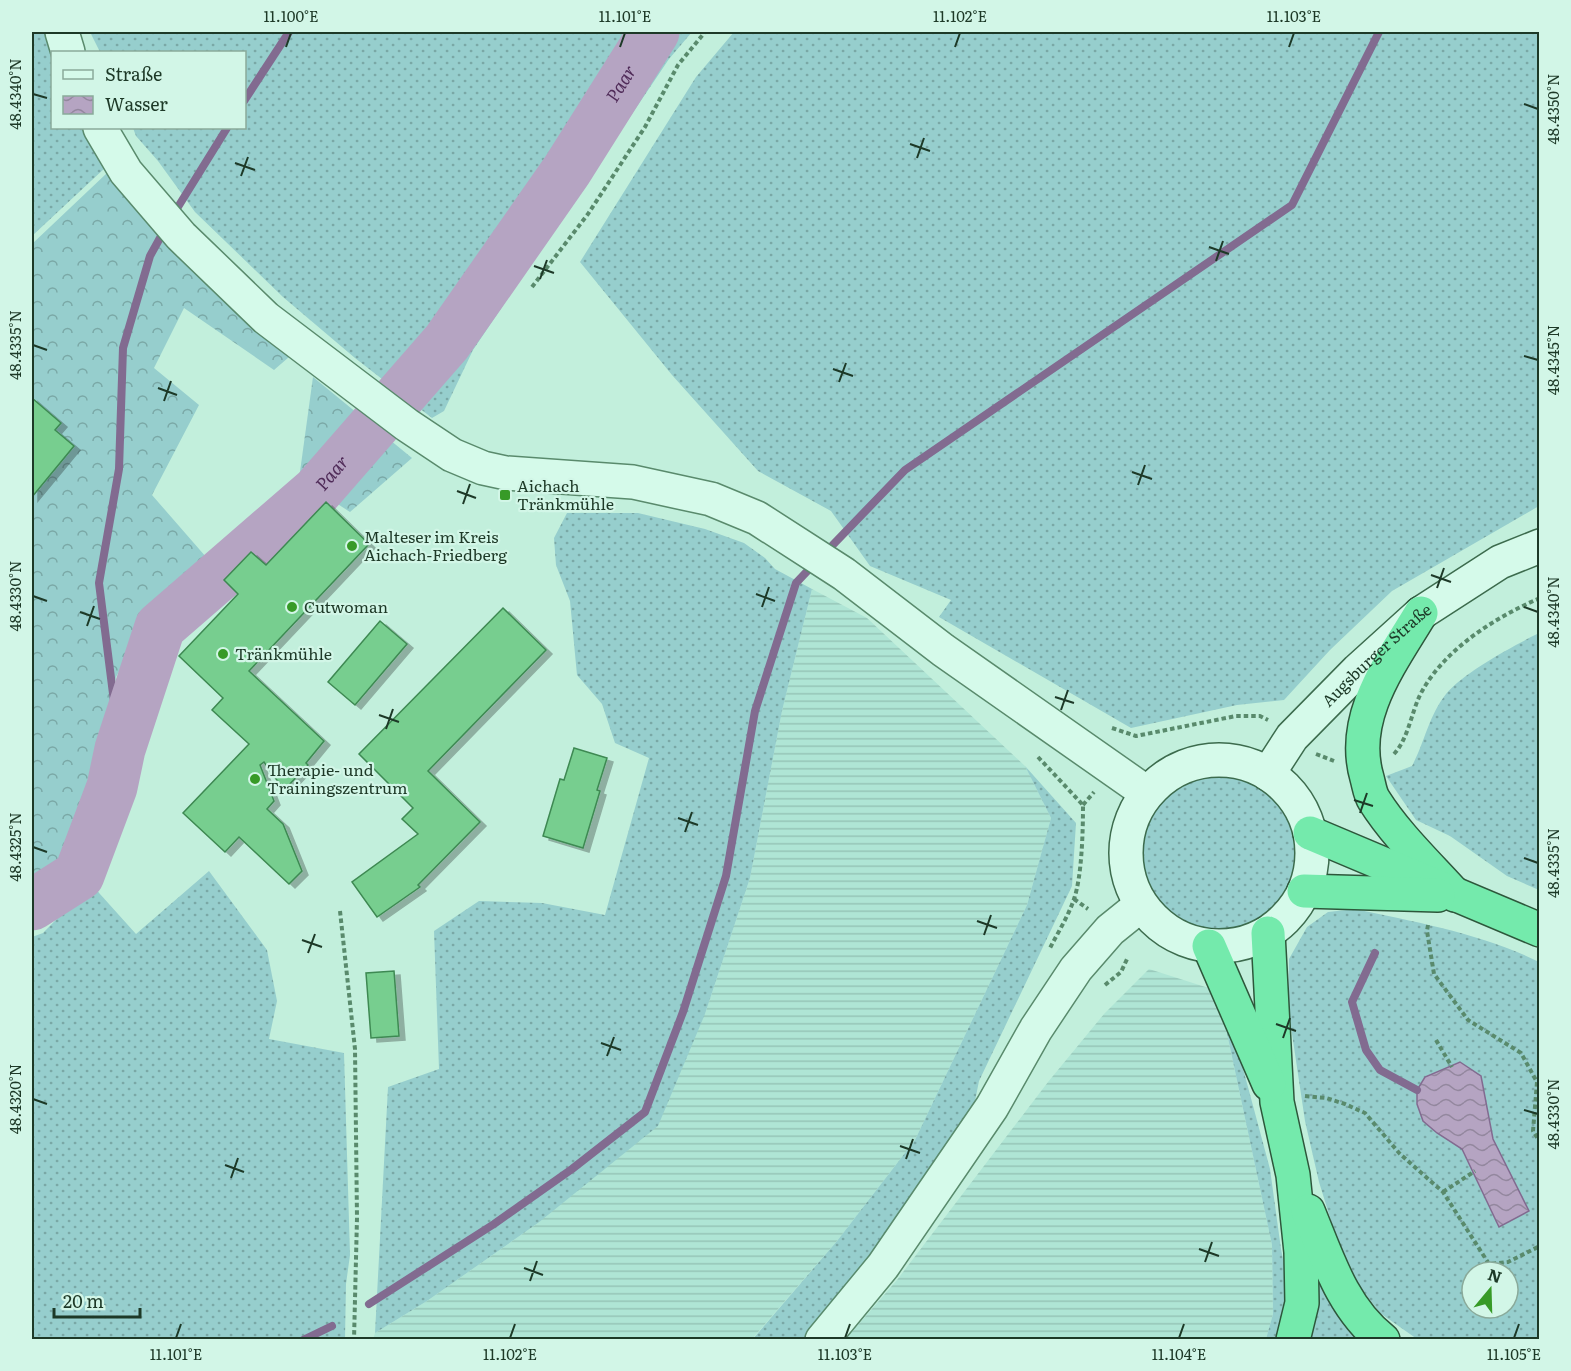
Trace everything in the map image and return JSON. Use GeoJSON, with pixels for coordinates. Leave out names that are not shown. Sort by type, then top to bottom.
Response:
{"type":"FeatureCollection","features":[{"type":"Feature","properties":{"kind":"highway"},"geometry":{"type":"LineString","coordinates":[[1421,613],[1378,685],[1365,720],[1362,761],[1373,798],[1396,830],[1455,895]]}},
{"type":"Feature","properties":{"kind":"highway"},"geometry":{"type":"LineString","coordinates":[[1310,833],[1539,930]]}},
{"type":"Feature","properties":{"kind":"highway"},"geometry":{"type":"LineString","coordinates":[[1304,891],[1455,895]]}},
{"type":"Feature","properties":{"kind":"highway"},"geometry":{"type":"LineString","coordinates":[[1268,933],[1277,1102],[1293,1175],[1303,1279],[1302,1304],[1293,1340]]}},
{"type":"Feature","properties":{"kind":"highway"},"geometry":{"type":"LineString","coordinates":[[1209,946],[1277,1102]]}},
{"type":"Feature","properties":{"kind":"highway"},"geometry":{"type":"LineString","coordinates":[[1293,1175],[1344,1296],[1358,1315],[1383,1340]]}},
{"type":"Feature","properties":{"kind":"street"},"geometry":{"type":"LineString","coordinates":[[62,32],[68,51]]}},
{"type":"Feature","properties":{"kind":"street"},"geometry":{"type":"LineString","coordinates":[[101,129],[126,172],[181,236],[266,318],[407,425],[452,455],[483,468],[506,473],[633,482],[711,499],[757,518],[844,574],[943,650],[1147,793]]}},
{"type":"Feature","properties":{"kind":"street","name":"Augsburger Straße"},"geometry":{"type":"LineString","coordinates":[[1268,774],[1292,737],[1358,670],[1421,613],[1500,562],[1539,546]]}},
{"type":"Feature","properties":{"kind":"street"},"geometry":{"type":"LineString","coordinates":[[1222,760],[1240,763],[1268,774],[1286,788],[1303,811],[1310,833],[1312,865],[1304,891],[1288,916],[1268,933],[1241,944],[1209,946],[1183,939],[1161,927],[1141,905],[1130,883],[1125,857],[1126,838],[1135,812],[1147,793],[1173,772],[1205,761],[1222,760]]}},
{"type":"Feature","properties":{"kind":"street"},"geometry":{"type":"LineString","coordinates":[[822,1340],[883,1266],[967,1145],[992,1107],[1036,1029],[1076,969],[1110,930],[1141,905]]}},
{"type":"Feature","properties":{"kind":"path"},"geometry":{"type":"LineString","coordinates":[[532,287],[588,214],[645,127],[678,65],[705,32]]}},
{"type":"Feature","properties":{"kind":"path"},"geometry":{"type":"LineString","coordinates":[[1074,899],[1083,805]]}},
{"type":"Feature","properties":{"kind":"path"},"geometry":{"type":"LineString","coordinates":[[1455,895],[1431,911],[1427,931],[1434,974],[1468,1020],[1521,1053],[1537,1082],[1533,1131],[1539,1142]]}},
{"type":"Feature","properties":{"kind":"path"},"geometry":{"type":"LineString","coordinates":[[340,911],[355,1049],[357,1218],[354,1340]]}},
{"type":"Feature","properties":{"kind":"path"},"geometry":{"type":"LineString","coordinates":[[1436,1040],[1452,1067]]}},
{"type":"Feature","properties":{"kind":"path"},"geometry":{"type":"LineString","coordinates":[[1277,1102],[1304,1096],[1326,1098],[1365,1113],[1400,1154],[1443,1192],[1489,1264],[1508,1262],[1539,1246]]}},
{"type":"Feature","properties":{"kind":"path"},"geometry":{"type":"LineString","coordinates":[[1443,1192],[1475,1171]]}},
{"type":"Feature","properties":{"kind":"shaded area"},"geometry":{"type":"Polygon","coordinates":[[[812,589],[867,618],[1025,766],[1051,818],[1027,905],[915,1140],[837,1241],[752,1339],[373,1340],[375,1333],[427,1301],[538,1223],[705,1014],[750,878],[782,711],[812,589]]]}},
{"type":"Feature","properties":{"kind":"shaded area"},"geometry":{"type":"Polygon","coordinates":[[[1149,969],[1218,991],[1272,1245],[1273,1314],[1266,1339],[845,1340],[897,1280],[1048,1082],[1104,1014],[1149,969]]]}},
{"type":"Feature","properties":{"kind":"green space"},"geometry":{"type":"Polygon","coordinates":[[[32,32],[51,32],[51,129],[89,129],[106,167],[32,236],[32,32]]]}},
{"type":"Feature","properties":{"kind":"green space"},"geometry":{"type":"Polygon","coordinates":[[[90,32],[692,32],[669,59],[473,350],[444,411],[432,418],[355,358],[283,297],[195,212],[158,161],[136,136],[133,129],[246,129],[246,51],[100,51],[90,32]]]}},
{"type":"Feature","properties":{"kind":"green space"},"geometry":{"type":"Polygon","coordinates":[[[734,32],[1539,32],[1539,506],[1392,591],[1330,650],[1284,700],[1237,705],[1131,728],[939,617],[951,600],[870,566],[831,511],[758,471],[672,375],[580,262],[696,77],[734,32]]]}},
{"type":"Feature","properties":{"kind":"green space"},"geometry":{"type":"Polygon","coordinates":[[[107,173],[175,247],[289,357],[274,370],[184,308],[154,368],[199,405],[152,495],[213,565],[154,608],[116,677],[81,811],[65,857],[32,906],[32,244],[107,173]]]}},
{"type":"Feature","properties":{"kind":"green space"},"geometry":{"type":"Polygon","coordinates":[[[313,377],[412,458],[350,512],[299,479],[313,377]]]}},
{"type":"Feature","properties":{"kind":"green space"},"geometry":{"type":"Polygon","coordinates":[[[567,513],[638,513],[705,529],[744,543],[765,558],[775,569],[812,589],[782,711],[750,878],[705,1014],[658,1126],[538,1223],[427,1301],[375,1333],[388,1087],[439,1069],[434,931],[479,901],[542,903],[605,915],[649,758],[615,743],[602,704],[577,675],[570,601],[556,565],[554,538],[567,513]]]}},
{"type":"Feature","properties":{"kind":"green space"},"geometry":{"type":"Polygon","coordinates":[[[1539,633],[1539,890],[1507,876],[1450,836],[1416,820],[1386,776],[1412,766],[1435,711],[1454,686],[1490,660],[1539,633]]]}},
{"type":"Feature","properties":{"kind":"green space"},"geometry":{"type":"Polygon","coordinates":[[[1219,760],[1255,767],[1285,787],[1305,817],[1312,853],[1305,889],[1285,919],[1255,939],[1219,946],[1183,939],[1153,919],[1133,889],[1126,853],[1133,817],[1153,787],[1183,767],[1219,760]]]}},
{"type":"Feature","properties":{"kind":"green space"},"geometry":{"type":"Polygon","coordinates":[[[1025,766],[1076,823],[1072,886],[979,1081],[972,1116],[871,1267],[806,1339],[752,1340],[837,1241],[915,1140],[1027,905],[1051,818],[1025,766]]]}},
{"type":"Feature","properties":{"kind":"green space"},"geometry":{"type":"Polygon","coordinates":[[[209,871],[267,950],[277,1001],[269,1039],[344,1053],[350,1255],[346,1284],[345,1339],[32,1340],[32,937],[43,933],[91,884],[136,934],[209,871]]]}},
{"type":"Feature","properties":{"kind":"green space"},"geometry":{"type":"Polygon","coordinates":[[[1355,909],[1472,936],[1539,962],[1539,1339],[1417,1339],[1380,1313],[1360,1287],[1336,1237],[1319,1182],[1305,1121],[1288,1007],[1289,959],[1307,927],[1328,912],[1355,909]]]}},
{"type":"Feature","properties":{"kind":"green space"},"geometry":{"type":"Polygon","coordinates":[[[1218,991],[1230,1020],[1270,1169],[1290,1295],[1279,1339],[1266,1339],[1273,1314],[1272,1245],[1218,991]]]}},
{"type":"Feature","properties":{"kind":"green space"},"geometry":{"type":"Polygon","coordinates":[[[1313,1255],[1363,1339],[1306,1340],[1313,1255]]]}},
{"type":"Feature","properties":{"kind":"water"},"geometry":{"type":"Polygon","coordinates":[[[1460,1062],[1481,1076],[1493,1139],[1529,1211],[1499,1227],[1462,1149],[1423,1121],[1417,1104],[1417,1090],[1425,1077],[1460,1062]]]}},
{"type":"Feature","properties":{"kind":"building"},"geometry":{"type":"Polygon","coordinates":[[[32,398],[61,423],[55,430],[74,446],[32,497],[32,398]]]}},
{"type":"Feature","properties":{"kind":"building"},"geometry":{"type":"Polygon","coordinates":[[[326,502],[369,544],[249,671],[324,741],[306,763],[308,765],[284,790],[264,762],[260,765],[274,801],[267,809],[283,824],[302,871],[289,884],[239,837],[225,852],[183,813],[249,744],[212,710],[223,698],[179,656],[238,594],[224,580],[251,552],[266,565],[326,502]]]}},
{"type":"Feature","properties":{"kind":"building"},"geometry":{"type":"Polygon","coordinates":[[[503,608],[546,650],[428,771],[480,822],[418,885],[420,887],[377,917],[352,882],[418,834],[402,819],[413,808],[359,754],[503,608]]]}},
{"type":"Feature","properties":{"kind":"building"},"geometry":{"type":"Polygon","coordinates":[[[380,621],[407,644],[355,705],[328,682],[380,621]]]}},
{"type":"Feature","properties":{"kind":"building"},"geometry":{"type":"Polygon","coordinates":[[[574,748],[607,758],[583,848],[543,836],[560,779],[564,780],[574,748]]]}},
{"type":"Feature","properties":{"kind":"building"},"geometry":{"type":"Polygon","coordinates":[[[394,971],[399,1036],[371,1038],[366,973],[394,971]]]}},
{"type":"Feature","properties":{"kind":"waterway"},"geometry":{"type":"LineString","coordinates":[[246,98],[289,32]]}},
{"type":"Feature","properties":{"kind":"waterway","name":"Paar"},"geometry":{"type":"LineString","coordinates":[[32,905],[79,875],[112,787],[120,749],[160,627],[317,491],[447,342],[567,170],[654,32]]}},
{"type":"Feature","properties":{"kind":"waterway"},"geometry":{"type":"LineString","coordinates":[[825,553],[905,470],[1292,205],[1379,32]]}},
{"type":"Feature","properties":{"kind":"waterway"},"geometry":{"type":"LineString","coordinates":[[173,215],[226,129]]}},
{"type":"Feature","properties":{"kind":"waterway"},"geometry":{"type":"LineString","coordinates":[[120,749],[99,583],[119,469],[123,348],[150,256],[165,229]]}},
{"type":"Feature","properties":{"kind":"waterway"},"geometry":{"type":"LineString","coordinates":[[369,1304],[494,1224],[572,1169],[645,1112],[683,1012],[726,876],[755,711],[796,583],[814,564]]}},
{"type":"Feature","properties":{"kind":"waterway"},"geometry":{"type":"LineString","coordinates":[[1375,953],[1352,1002],[1366,1050],[1380,1070],[1417,1090]]}},
{"type":"Feature","properties":{"kind":"waterway"},"geometry":{"type":"LineString","coordinates":[[303,1340],[332,1326]]}},
{"type":"Feature","properties":{"kind":"place","name":"Aichach Tränkmühle"},"geometry":{"type":"Point","coordinates":[505,495]}},
{"type":"Feature","properties":{"kind":"place","name":"Malteser im Kreis Aichach-Friedberg"},"geometry":{"type":"Point","coordinates":[352,546]}},
{"type":"Feature","properties":{"kind":"place","name":"Cutwoman"},"geometry":{"type":"Point","coordinates":[292,607]}},
{"type":"Feature","properties":{"kind":"place","name":"Tränkmühle"},"geometry":{"type":"Point","coordinates":[223,654]}},
{"type":"Feature","properties":{"kind":"place","name":"Therapie- und Trainingszentrum"},"geometry":{"type":"Point","coordinates":[255,779]}}]}
